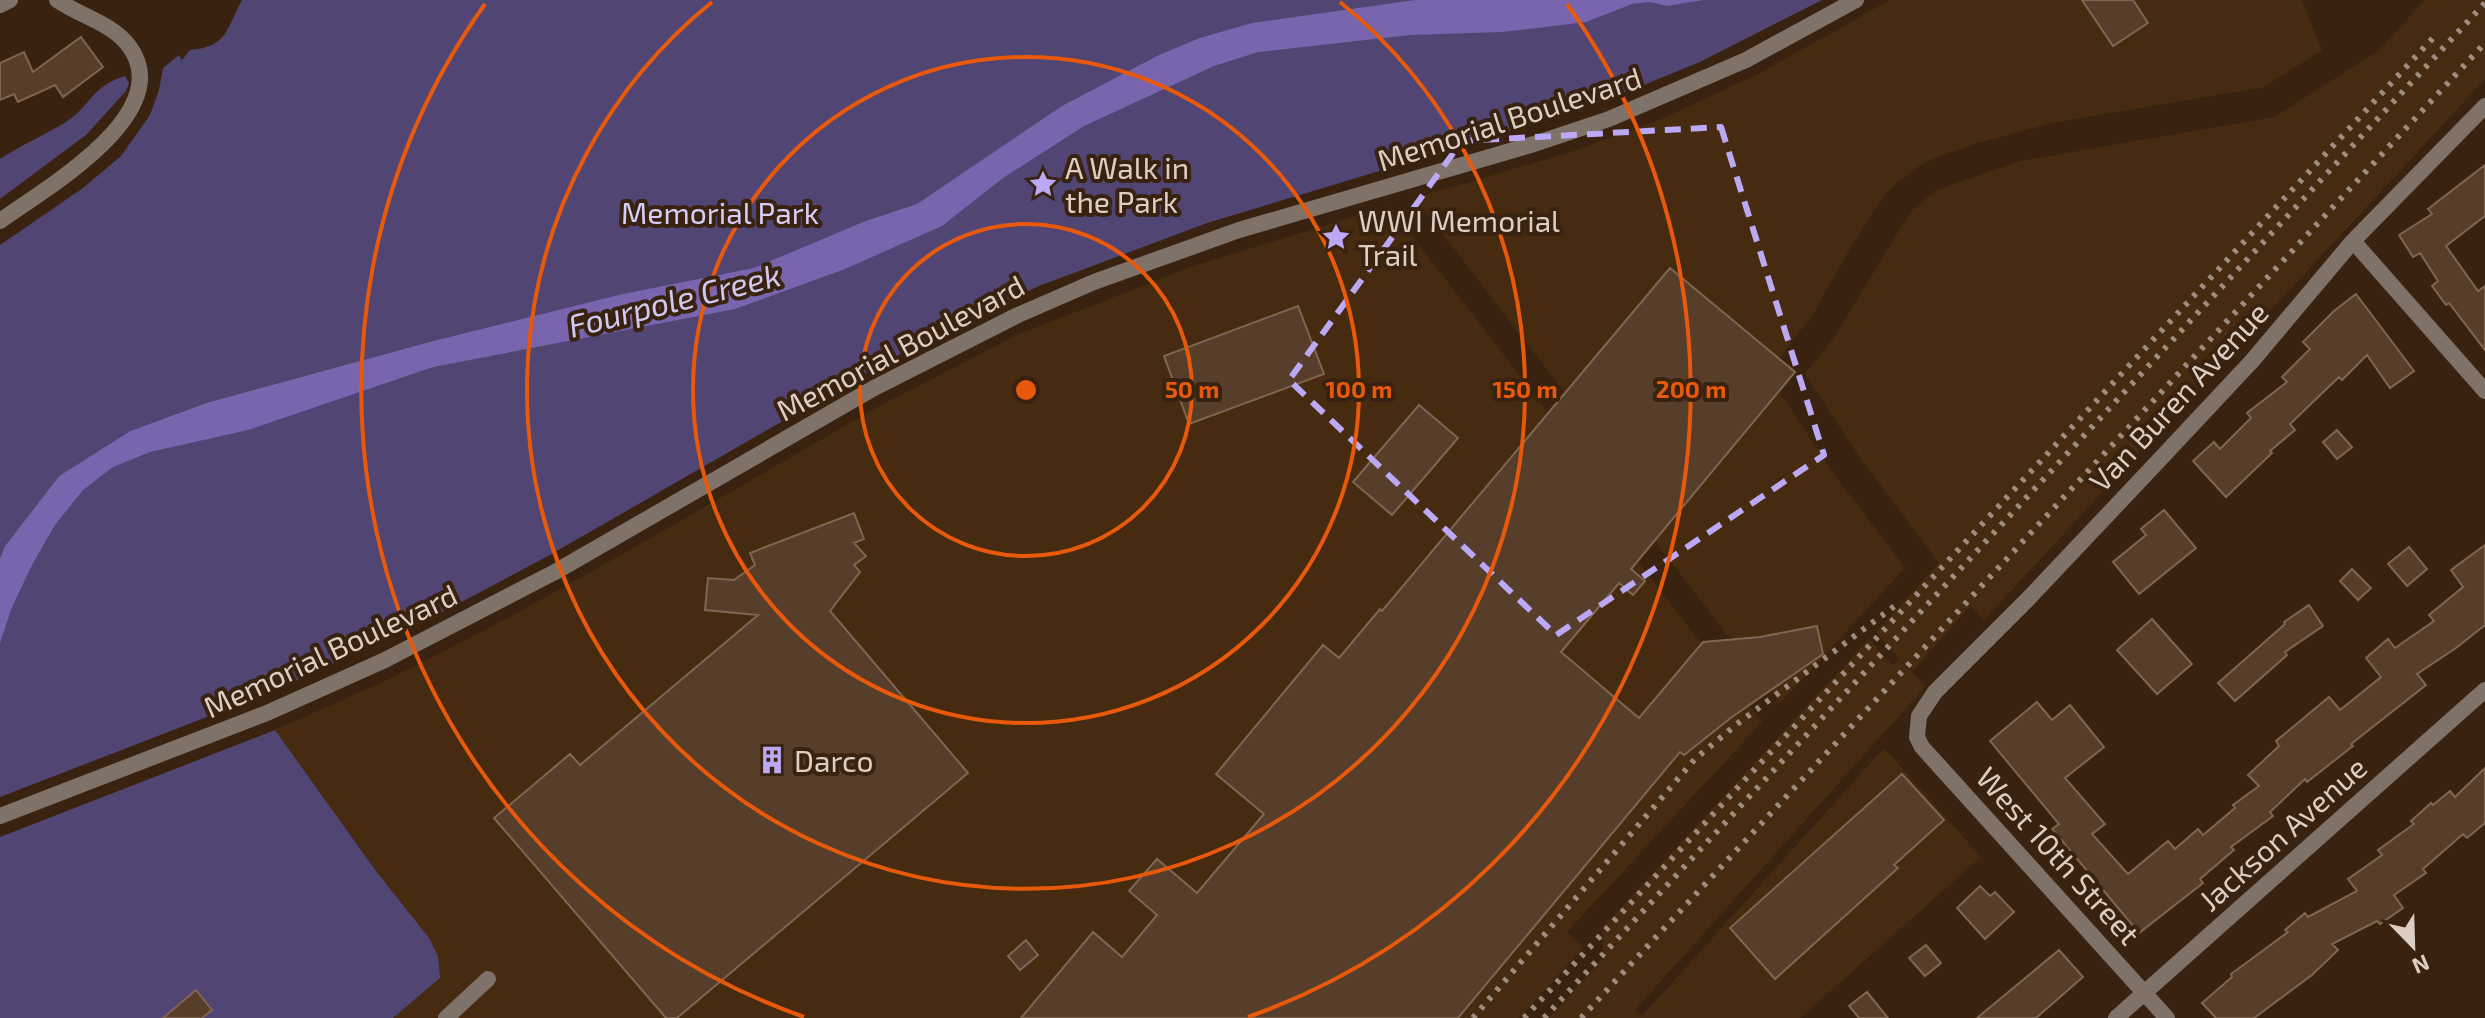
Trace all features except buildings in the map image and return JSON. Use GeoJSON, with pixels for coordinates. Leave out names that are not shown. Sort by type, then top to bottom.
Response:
{"type":"FeatureCollection","features":[{"type":"Feature","properties":{"kind":"street"},"geometry":{"type":"LineString","coordinates":[[0,5],[10,0]]}},
{"type":"Feature","properties":{"kind":"street"},"geometry":{"type":"LineString","coordinates":[[0,221],[85,159],[114,133],[130,114],[139,94],[141,80],[138,64],[118,34],[57,0]]}},
{"type":"Feature","properties":{"kind":"street","name":"Memorial Boulevard"},"geometry":{"type":"LineString","coordinates":[[0,816],[240,724],[385,660],[555,572],[887,381],[1030,309],[1094,282],[1239,230],[1609,119],[1746,60],[1856,0]]}},
{"type":"Feature","properties":{"kind":"street","name":"Van Buren Avenue"},"geometry":{"type":"LineString","coordinates":[[1917,727],[1925,704],[1935,692],[2027,600],[2252,361],[2353,241],[2485,106]]}},
{"type":"Feature","properties":{"kind":"street"},"geometry":{"type":"LineString","coordinates":[[2353,241],[2485,391]]}},
{"type":"Feature","properties":{"kind":"street","name":"Jackson Avenue"},"geometry":{"type":"LineString","coordinates":[[2116,1018],[2485,690]]}},
{"type":"Feature","properties":{"kind":"street","name":"West 10th Street"},"geometry":{"type":"LineString","coordinates":[[1917,727],[1917,737],[1922,747],[2167,1018]]}},
{"type":"Feature","properties":{"kind":"street"},"geometry":{"type":"LineString","coordinates":[[446,1018],[488,979]]}},
{"type":"Feature","properties":{"kind":"highlighted area"},"geometry":{"type":"Polygon","coordinates":[[[1721,127],[1824,455],[1556,635],[1289,380],[1462,141],[1721,127]]]}},
{"type":"Feature","properties":{"kind":"shaded area"},"geometry":{"type":"Polygon","coordinates":[[[1890,0],[2302,0],[2322,50],[2264,87],[2052,123],[1974,144],[1925,162],[1884,196],[1813,314],[1766,371],[1834,474],[1905,568],[1780,703],[1637,518],[1652,506],[1415,198],[1568,153],[1657,121],[1758,74],[1890,0]]]}},
{"type":"Feature","properties":{"kind":"shaded area"},"geometry":{"type":"Polygon","coordinates":[[[2425,0],[2485,0],[2485,79],[1984,620],[1970,606],[1912,672],[1925,687],[1635,1010],[1642,1016],[1884,748],[1981,857],[1800,1018],[1549,1018],[1603,959],[1603,927],[1869,639],[1893,666],[1899,659],[1876,632],[1939,563],[1860,458],[1805,374],[1835,336],[1911,211],[1937,190],[2020,161],[2274,117],[2378,51],[2425,0]]]}},
{"type":"Feature","properties":{"kind":"shaded area"},"geometry":{"type":"Polygon","coordinates":[[[1389,206],[1617,502],[1602,515],[1762,722],[1567,932],[1584,947],[1519,1018],[393,1018],[440,978],[385,883],[275,730],[383,682],[506,619],[883,404],[1017,335],[1193,266],[1389,206]]]}},
{"type":"Feature","properties":{"kind":"green space","name":"Memorial Park"},"geometry":{"type":"Polygon","coordinates":[[[242,0],[1822,0],[1700,62],[1552,119],[1207,223],[1039,286],[966,319],[889,360],[548,556],[441,613],[277,690],[0,797],[0,604],[85,478],[141,441],[535,317],[429,342],[206,403],[130,431],[59,476],[5,546],[0,558],[0,245],[83,188],[121,156],[150,115],[163,68],[179,55],[182,60],[190,50],[218,41],[242,0]]]}},
{"type":"Feature","properties":{"kind":"green space"},"geometry":{"type":"Polygon","coordinates":[[[125,76],[129,83],[126,91],[86,135],[0,199],[0,159],[66,122],[105,85],[125,76]]]}},
{"type":"Feature","properties":{"kind":"green space"},"geometry":{"type":"Polygon","coordinates":[[[275,730],[376,871],[429,938],[438,956],[440,978],[393,1018],[0,1018],[0,837],[275,730]]]}},
{"type":"Feature","properties":{"kind":"water","name":"Fourpole Creek"},"geometry":{"type":"Polygon","coordinates":[[[1415,0],[1703,0],[1667,6],[1650,2],[1632,4],[1586,22],[1554,26],[1501,32],[1410,35],[1258,52],[1214,66],[1084,126],[1003,178],[942,226],[845,269],[735,309],[433,367],[248,430],[150,452],[113,467],[83,490],[55,525],[12,607],[0,643],[0,558],[5,546],[59,476],[130,431],[206,403],[429,342],[623,294],[754,268],[863,222],[917,204],[1062,106],[1159,55],[1200,38],[1252,23],[1415,0]]]}},
{"type":"Feature","properties":{"kind":"railway"},"geometry":{"type":"LineString","coordinates":[[1544,1018],[2485,3]]}},
{"type":"Feature","properties":{"kind":"railway"},"geometry":{"type":"LineString","coordinates":[[1524,1018],[2433,38]]}},
{"type":"Feature","properties":{"kind":"railway"},"geometry":{"type":"LineString","coordinates":[[1581,1018],[2485,43]]}},
{"type":"Feature","properties":{"kind":"railway"},"geometry":{"type":"LineString","coordinates":[[1473,1018],[1695,759],[1896,605]]}},
{"type":"Feature","properties":{"kind":"place","name":"A Walk in the Park"},"geometry":{"type":"Point","coordinates":[1043,184]}},
{"type":"Feature","properties":{"kind":"place","name":"WWI Memorial Trail"},"geometry":{"type":"Point","coordinates":[1336,237]}},
{"type":"Feature","properties":{"kind":"place","name":"Darco"},"geometry":{"type":"Point","coordinates":[772,760]}}]}
